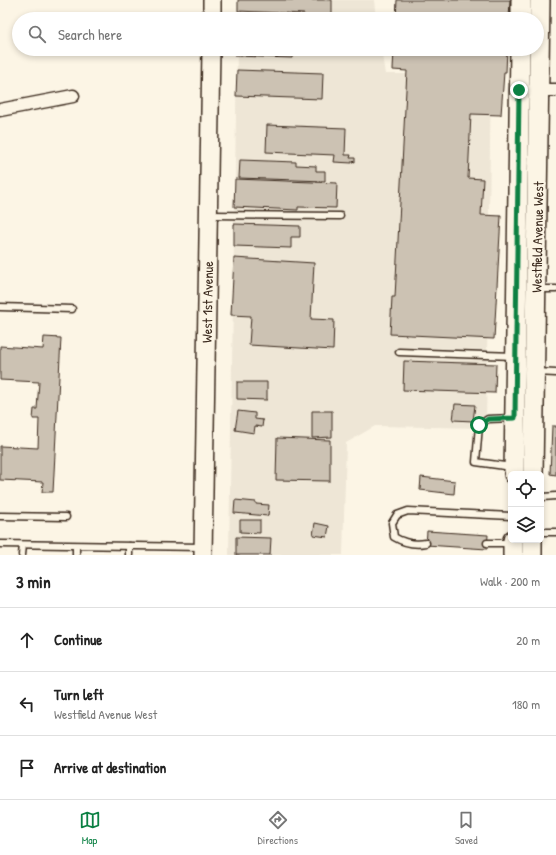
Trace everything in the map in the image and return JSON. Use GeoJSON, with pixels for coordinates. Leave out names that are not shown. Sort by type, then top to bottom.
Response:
{"type":"FeatureCollection","features":[{"type":"Feature","properties":{"kind":"main road"},"geometry":{"type":"LineString","coordinates":[[521,0],[521,12]]}},
{"type":"Feature","properties":{"kind":"main road","name":"Westfield Avenue West"},"geometry":{"type":"LineString","coordinates":[[540,0],[541,12]]}},
{"type":"Feature","properties":{"kind":"main road","name":"Westfield Avenue West"},"geometry":{"type":"LineString","coordinates":[[533,471],[537,222],[548,90],[544,45]]}},
{"type":"Feature","properties":{"kind":"main road","name":"Westfield Avenue West"},"geometry":{"type":"LineString","coordinates":[[514,471],[520,56]]}},
{"type":"Feature","properties":{"kind":"main road"},"geometry":{"type":"LineString","coordinates":[[518,222],[537,222]]}},
{"type":"Feature","properties":{"kind":"main road"},"geometry":{"type":"LineString","coordinates":[[532,543],[532,555]]}},
{"type":"Feature","properties":{"kind":"street"},"geometry":{"type":"LineString","coordinates":[[212,0],[212,12]]}},
{"type":"Feature","properties":{"kind":"street","name":"West 1st Avenue"},"geometry":{"type":"LineString","coordinates":[[203,551],[211,56]]}},
{"type":"Feature","properties":{"kind":"street"},"geometry":{"type":"LineString","coordinates":[[519,90],[548,90]]}},
{"type":"Feature","properties":{"kind":"street"},"geometry":{"type":"LineString","coordinates":[[0,110],[73,96]]}},
{"type":"Feature","properties":{"kind":"lane"},"geometry":{"type":"LineString","coordinates":[[208,215],[340,216]]}},
{"type":"Feature","properties":{"kind":"lane"},"geometry":{"type":"LineString","coordinates":[[536,289],[556,289]]}},
{"type":"Feature","properties":{"kind":"lane"},"geometry":{"type":"LineString","coordinates":[[0,307],[72,308]]}},
{"type":"Feature","properties":{"kind":"lane"},"geometry":{"type":"LineString","coordinates":[[400,352],[515,356]]}},
{"type":"Feature","properties":{"kind":"lane"},"geometry":{"type":"LineString","coordinates":[[535,372],[556,372]]}},
{"type":"Feature","properties":{"kind":"lane"},"geometry":{"type":"LineString","coordinates":[[514,471],[476,462],[479,425],[488,419],[515,418]]}},
{"type":"Feature","properties":{"kind":"lane"},"geometry":{"type":"LineString","coordinates":[[544,497],[556,496]]}},
{"type":"Feature","properties":{"kind":"lane"},"geometry":{"type":"LineString","coordinates":[[426,543],[412,543],[394,537],[392,523],[397,515],[408,511],[508,516]]}},
{"type":"Feature","properties":{"kind":"lane"},"geometry":{"type":"LineString","coordinates":[[0,516],[66,517]]}},
{"type":"Feature","properties":{"kind":"lane"},"geometry":{"type":"LineString","coordinates":[[544,532],[556,532]]}},
{"type":"Feature","properties":{"kind":"lane"},"geometry":{"type":"LineString","coordinates":[[487,543],[513,546]]}},
{"type":"Feature","properties":{"kind":"lane"},"geometry":{"type":"LineString","coordinates":[[0,544],[129,546],[203,551]]}},
{"type":"Feature","properties":{"kind":"lane"},"geometry":{"type":"LineString","coordinates":[[22,545],[22,555]]}},
{"type":"Feature","properties":{"kind":"lane"},"geometry":{"type":"LineString","coordinates":[[76,546],[76,555]]}},
{"type":"Feature","properties":{"kind":"lane"},"geometry":{"type":"LineString","coordinates":[[129,546],[129,555]]}},
{"type":"Feature","properties":{"kind":"shaded area"},"geometry":{"type":"Polygon","coordinates":[[[238,0],[374,0],[375,12],[237,12],[238,0]]]}},
{"type":"Feature","properties":{"kind":"shaded area"},"geometry":{"type":"Polygon","coordinates":[[[237,56],[382,56],[385,74],[491,74],[486,428],[375,426],[346,443],[343,555],[229,555],[237,56]]]}},
{"type":"Feature","properties":{"kind":"building"},"geometry":{"type":"Polygon","coordinates":[[[238,0],[332,0],[332,12],[238,11],[238,0]]]}},
{"type":"Feature","properties":{"kind":"building"},"geometry":{"type":"Polygon","coordinates":[[[397,0],[510,0],[509,12],[396,12],[397,0]]]}},
{"type":"Feature","properties":{"kind":"building"},"geometry":{"type":"Polygon","coordinates":[[[236,56],[292,56],[292,58],[236,56]]]}},
{"type":"Feature","properties":{"kind":"building"},"geometry":{"type":"Polygon","coordinates":[[[394,56],[507,56],[501,115],[471,114],[468,178],[483,179],[481,215],[501,216],[494,339],[390,334],[392,297],[395,297],[407,71],[393,70],[394,56]]]}},
{"type":"Feature","properties":{"kind":"building"},"geometry":{"type":"Polygon","coordinates":[[[237,70],[323,73],[322,99],[236,96],[237,70]]]}},
{"type":"Feature","properties":{"kind":"building"},"geometry":{"type":"Polygon","coordinates":[[[267,125],[346,128],[345,155],[351,155],[350,158],[355,158],[355,162],[334,162],[335,155],[266,152],[267,125]]]}},
{"type":"Feature","properties":{"kind":"building"},"geometry":{"type":"Polygon","coordinates":[[[240,160],[296,162],[296,165],[316,166],[316,171],[325,171],[325,181],[239,178],[240,160]]]}},
{"type":"Feature","properties":{"kind":"building"},"geometry":{"type":"Polygon","coordinates":[[[235,179],[337,183],[336,208],[298,207],[298,210],[234,207],[235,179]]]}},
{"type":"Feature","properties":{"kind":"building"},"geometry":{"type":"Polygon","coordinates":[[[234,224],[300,226],[300,237],[291,237],[291,248],[234,246],[234,224]]]}},
{"type":"Feature","properties":{"kind":"building"},"geometry":{"type":"Polygon","coordinates":[[[234,258],[314,263],[311,319],[334,320],[333,350],[249,345],[251,316],[231,315],[234,258]]]}},
{"type":"Feature","properties":{"kind":"building"},"geometry":{"type":"Polygon","coordinates":[[[44,337],[61,338],[53,492],[42,492],[43,482],[0,480],[0,446],[38,448],[39,419],[33,419],[34,409],[37,409],[39,382],[0,380],[0,346],[43,349],[44,337]]]}},
{"type":"Feature","properties":{"kind":"building"},"geometry":{"type":"Polygon","coordinates":[[[404,361],[496,364],[495,393],[403,390],[404,361]]]}},
{"type":"Feature","properties":{"kind":"building"},"geometry":{"type":"Polygon","coordinates":[[[237,382],[267,382],[267,400],[237,399],[237,382]]]}},
{"type":"Feature","properties":{"kind":"building"},"geometry":{"type":"Polygon","coordinates":[[[455,404],[475,405],[473,421],[453,420],[455,404]]]}},
{"type":"Feature","properties":{"kind":"building"},"geometry":{"type":"Polygon","coordinates":[[[238,411],[255,413],[255,419],[263,420],[262,427],[255,426],[254,433],[235,430],[238,411]]]}},
{"type":"Feature","properties":{"kind":"building"},"geometry":{"type":"Polygon","coordinates":[[[312,411],[332,411],[332,437],[312,438],[312,411]]]}},
{"type":"Feature","properties":{"kind":"building"},"geometry":{"type":"Polygon","coordinates":[[[552,426],[556,426],[556,475],[550,474],[552,426]]]}},
{"type":"Feature","properties":{"kind":"building"},"geometry":{"type":"Polygon","coordinates":[[[277,438],[330,440],[330,481],[276,480],[277,438]]]}},
{"type":"Feature","properties":{"kind":"building"},"geometry":{"type":"Polygon","coordinates":[[[421,477],[455,481],[454,494],[420,490],[421,477]]]}},
{"type":"Feature","properties":{"kind":"building"},"geometry":{"type":"Polygon","coordinates":[[[235,500],[269,505],[268,516],[234,513],[235,500]]]}},
{"type":"Feature","properties":{"kind":"building"},"geometry":{"type":"Polygon","coordinates":[[[240,520],[260,520],[260,533],[240,532],[240,520]]]}},
{"type":"Feature","properties":{"kind":"building"},"geometry":{"type":"Polygon","coordinates":[[[315,523],[329,526],[327,537],[313,535],[315,523]]]}},
{"type":"Feature","properties":{"kind":"building"},"geometry":{"type":"Polygon","coordinates":[[[427,531],[488,535],[487,549],[426,545],[427,531]]]}},
{"type":"Feature","properties":{"kind":"building"},"geometry":{"type":"Polygon","coordinates":[[[236,537],[271,538],[270,555],[236,555],[236,537]]]}},
{"type":"Feature","properties":{"kind":"route"},"geometry":{"type":"LineString","coordinates":[[479,425],[488,419],[515,418],[519,90]]}}]}
